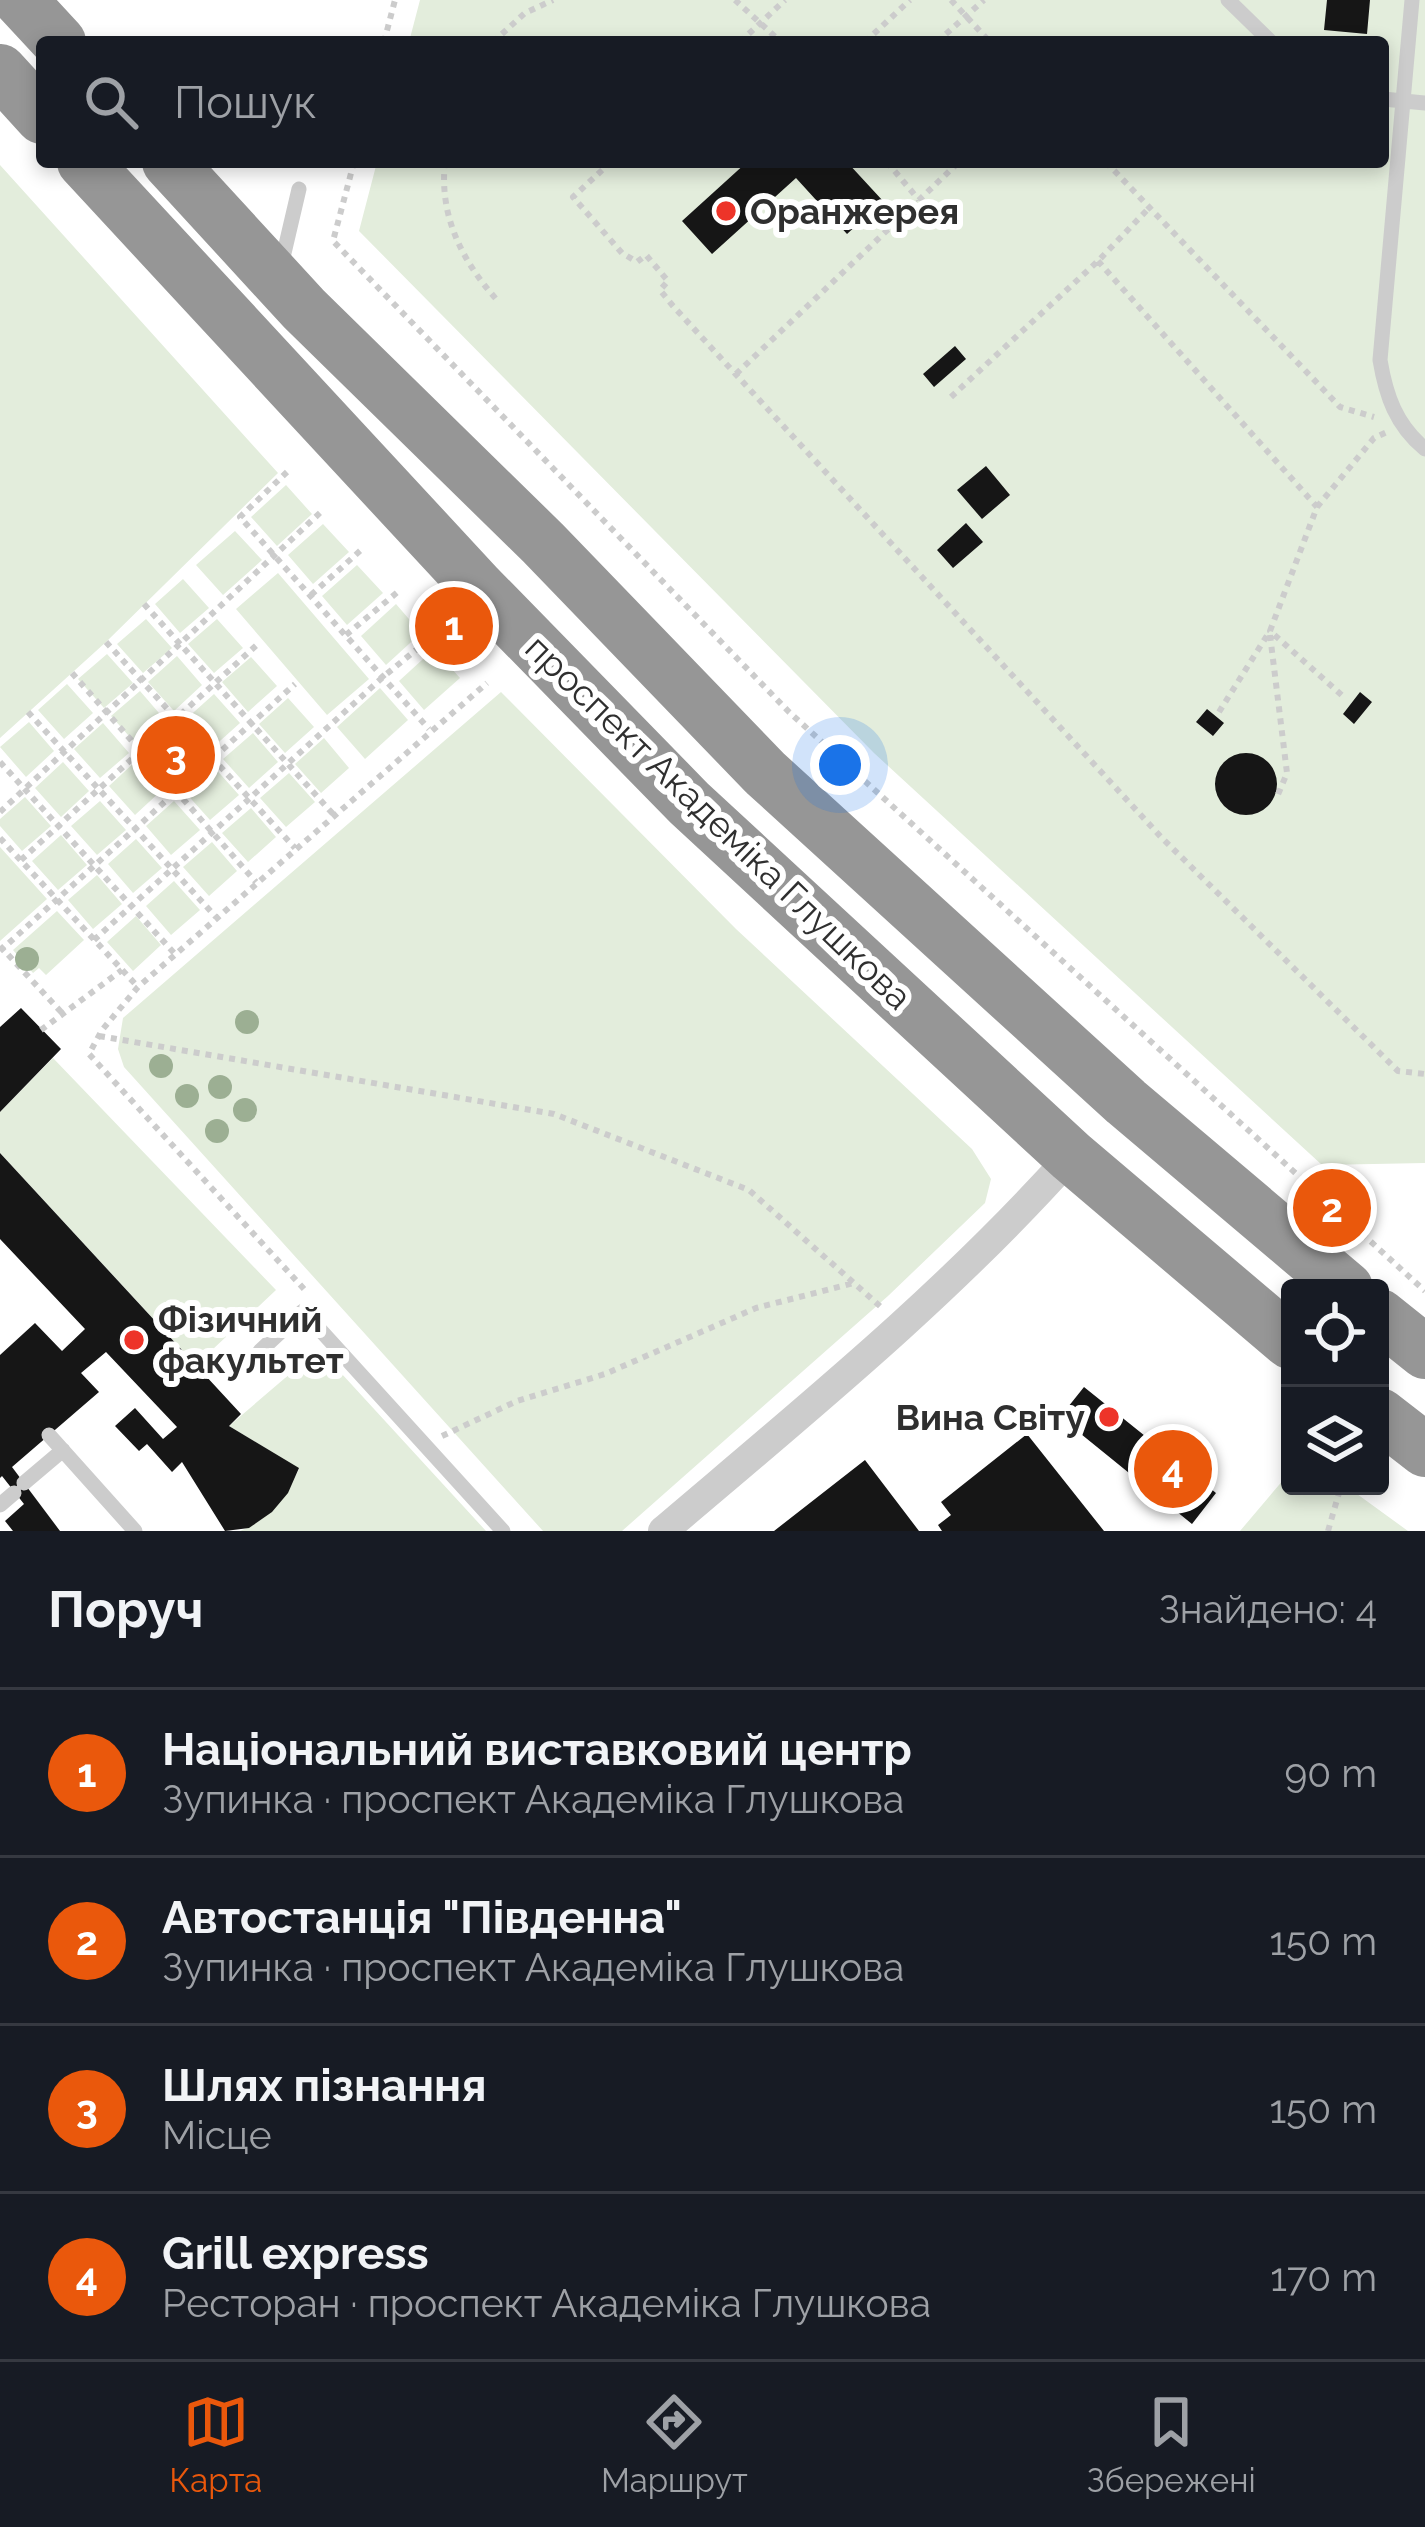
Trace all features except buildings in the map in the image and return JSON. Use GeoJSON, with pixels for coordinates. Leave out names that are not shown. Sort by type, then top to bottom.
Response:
{"type":"FeatureCollection","features":[{"type":"Feature","properties":{"kind":"highway"},"geometry":{"type":"LineString","coordinates":[[20,0],[53,36]]}},
{"type":"Feature","properties":{"kind":"highway"},"geometry":{"type":"LineString","coordinates":[[0,71],[36,110]]}},
{"type":"Feature","properties":{"kind":"highway","name":"проспект Академіка Глушкова"},"geometry":{"type":"LineString","coordinates":[[90,168],[477,586],[689,803],[1071,1156],[1281,1334]]}},
{"type":"Feature","properties":{"kind":"highway","name":"проспект Академіка Глушкова"},"geometry":{"type":"LineString","coordinates":[[175,168],[278,280],[543,543],[765,773],[1126,1102],[1335,1279]]}},
{"type":"Feature","properties":{"kind":"highway"},"geometry":{"type":"LineString","coordinates":[[1389,1323],[1425,1352]]}},
{"type":"Feature","properties":{"kind":"highway"},"geometry":{"type":"LineString","coordinates":[[1389,1422],[1425,1450]]}},
{"type":"Feature","properties":{"kind":"street"},"geometry":{"type":"LineString","coordinates":[[663,1531],[896,1333],[1030,1203],[1071,1156]]}},
{"type":"Feature","properties":{"kind":"lane"},"geometry":{"type":"LineString","coordinates":[[1228,0],[1265,36]]}},
{"type":"Feature","properties":{"kind":"lane"},"geometry":{"type":"LineString","coordinates":[[1389,165],[1392,100],[1412,0]]}},
{"type":"Feature","properties":{"kind":"lane"},"geometry":{"type":"LineString","coordinates":[[1392,100],[1425,103]]}},
{"type":"Feature","properties":{"kind":"lane"},"geometry":{"type":"LineString","coordinates":[[1389,168],[1380,360],[1385,394],[1401,425],[1425,449]]}},
{"type":"Feature","properties":{"kind":"lane"},"geometry":{"type":"LineString","coordinates":[[278,280],[299,189]]}},
{"type":"Feature","properties":{"kind":"lane"},"geometry":{"type":"LineString","coordinates":[[260,1351],[303,1311],[503,1531]]}},
{"type":"Feature","properties":{"kind":"lane"},"geometry":{"type":"LineString","coordinates":[[49,1435],[135,1531]]}},
{"type":"Feature","properties":{"kind":"lane"},"geometry":{"type":"LineString","coordinates":[[0,1505],[63,1450]]}},
{"type":"Feature","properties":{"kind":"path"},"geometry":{"type":"LineString","coordinates":[[386,36],[395,0]]}},
{"type":"Feature","properties":{"kind":"path"},"geometry":{"type":"LineString","coordinates":[[500,36],[525,13],[553,0]]}},
{"type":"Feature","properties":{"kind":"path"},"geometry":{"type":"LineString","coordinates":[[735,0],[776,36]]}},
{"type":"Feature","properties":{"kind":"path"},"geometry":{"type":"LineString","coordinates":[[746,36],[785,0]]}},
{"type":"Feature","properties":{"kind":"path"},"geometry":{"type":"LineString","coordinates":[[872,36],[910,0]]}},
{"type":"Feature","properties":{"kind":"path"},"geometry":{"type":"LineString","coordinates":[[951,0],[984,36]]}},
{"type":"Feature","properties":{"kind":"path"},"geometry":{"type":"LineString","coordinates":[[944,36],[984,0]]}},
{"type":"Feature","properties":{"kind":"path"},"geometry":{"type":"LineString","coordinates":[[352,168],[333,241],[789,712],[1425,1291]]}},
{"type":"Feature","properties":{"kind":"path"},"geometry":{"type":"LineString","coordinates":[[446,168],[451,230],[469,269],[497,300]]}},
{"type":"Feature","properties":{"kind":"path"},"geometry":{"type":"LineString","coordinates":[[603,168],[572,197],[622,253],[637,262],[646,255],[659,268],[668,281],[660,290],[1161,837],[1398,1071],[1425,1074]]}},
{"type":"Feature","properties":{"kind":"path"},"geometry":{"type":"LineString","coordinates":[[892,168],[919,200]]}},
{"type":"Feature","properties":{"kind":"path"},"geometry":{"type":"LineString","coordinates":[[736,374],[952,168]]}},
{"type":"Feature","properties":{"kind":"path"},"geometry":{"type":"LineString","coordinates":[[1112,168],[1340,407],[1401,425]]}},
{"type":"Feature","properties":{"kind":"path"},"geometry":{"type":"LineString","coordinates":[[950,397],[1149,208]]}},
{"type":"Feature","properties":{"kind":"path"},"geometry":{"type":"LineString","coordinates":[[1098,260],[1317,507]]}},
{"type":"Feature","properties":{"kind":"path"},"geometry":{"type":"LineString","coordinates":[[1219,712],[1270,631],[1317,507],[1374,438],[1401,425]]}},
{"type":"Feature","properties":{"kind":"path"},"geometry":{"type":"LineString","coordinates":[[287,472],[240,517],[429,730]]}},
{"type":"Feature","properties":{"kind":"path"},"geometry":{"type":"LineString","coordinates":[[0,812],[323,510]]}},
{"type":"Feature","properties":{"kind":"path"},"geometry":{"type":"LineString","coordinates":[[311,596],[361,550]]}},
{"type":"Feature","properties":{"kind":"path"},"geometry":{"type":"LineString","coordinates":[[346,635],[400,590]]}},
{"type":"Feature","properties":{"kind":"path"},"geometry":{"type":"LineString","coordinates":[[144,604],[333,814]]}},
{"type":"Feature","properties":{"kind":"path"},"geometry":{"type":"LineString","coordinates":[[1270,631],[1346,699]]}},
{"type":"Feature","properties":{"kind":"path"},"geometry":{"type":"LineString","coordinates":[[1270,631],[1287,773],[1277,797]]}},
{"type":"Feature","properties":{"kind":"path"},"geometry":{"type":"LineString","coordinates":[[94,940],[383,677],[439,632]]}},
{"type":"Feature","properties":{"kind":"path"},"geometry":{"type":"LineString","coordinates":[[106,642],[295,848]]}},
{"type":"Feature","properties":{"kind":"path"},"geometry":{"type":"LineString","coordinates":[[21,860],[260,642]]}},
{"type":"Feature","properties":{"kind":"path"},"geometry":{"type":"LineString","coordinates":[[72,673],[256,882]]}},
{"type":"Feature","properties":{"kind":"path"},"geometry":{"type":"LineString","coordinates":[[88,1054],[137,987],[488,683]]}},
{"type":"Feature","properties":{"kind":"path"},"geometry":{"type":"LineString","coordinates":[[63,1014],[1,949],[295,684]]}},
{"type":"Feature","properties":{"kind":"path"},"geometry":{"type":"LineString","coordinates":[[28,712],[217,917]]}},
{"type":"Feature","properties":{"kind":"path"},"geometry":{"type":"LineString","coordinates":[[0,762],[175,955]]}},
{"type":"Feature","properties":{"kind":"path"},"geometry":{"type":"LineString","coordinates":[[0,838],[137,987]]}},
{"type":"Feature","properties":{"kind":"path"},"geometry":{"type":"LineString","coordinates":[[41,1030],[122,970]]}},
{"type":"Feature","properties":{"kind":"path"},"geometry":{"type":"LineString","coordinates":[[99,1036],[554,1114],[749,1190],[884,1310]]}},
{"type":"Feature","properties":{"kind":"path"},"geometry":{"type":"LineString","coordinates":[[439,1438],[518,1401],[605,1374],[756,1308],[854,1283]]}},
{"type":"Feature","properties":{"kind":"path"},"geometry":{"type":"LineString","coordinates":[[1328,1531],[1338,1495]]}},
{"type":"Feature","properties":{"kind":"green space"},"geometry":{"type":"Polygon","coordinates":[[[420,0],[1425,0],[1425,1163],[1322,1165],[874,753],[359,231],[375,168],[1389,168],[1389,36],[411,36],[420,0]]]}},
{"type":"Feature","properties":{"kind":"green space"},"geometry":{"type":"Polygon","coordinates":[[[0,165],[278,473],[106,642],[0,738],[0,165]]]}},
{"type":"Feature","properties":{"kind":"green space"},"geometry":{"type":"Polygon","coordinates":[[[286,485],[312,514],[277,546],[251,517],[286,485]]]}},
{"type":"Feature","properties":{"kind":"green space"},"geometry":{"type":"Polygon","coordinates":[[[323,524],[349,552],[313,584],[288,555],[323,524]]]}},
{"type":"Feature","properties":{"kind":"green space"},"geometry":{"type":"Polygon","coordinates":[[[235,531],[262,560],[223,595],[196,565],[235,531]]]}},
{"type":"Feature","properties":{"kind":"green space"},"geometry":{"type":"Polygon","coordinates":[[[357,565],[383,593],[347,625],[322,596],[357,565]]]}},
{"type":"Feature","properties":{"kind":"green space"},"geometry":{"type":"Polygon","coordinates":[[[278,573],[369,679],[327,715],[236,609],[278,573]]]}},
{"type":"Feature","properties":{"kind":"green space"},"geometry":{"type":"Polygon","coordinates":[[[183,579],[209,608],[180,633],[155,604],[183,579]]]}},
{"type":"Feature","properties":{"kind":"green space"},"geometry":{"type":"Polygon","coordinates":[[[396,604],[421,633],[386,665],[361,636],[396,604]]]}},
{"type":"Feature","properties":{"kind":"green space"},"geometry":{"type":"Polygon","coordinates":[[[146,619],[172,648],[143,673],[117,644],[146,619]]]}},
{"type":"Feature","properties":{"kind":"green space"},"geometry":{"type":"Polygon","coordinates":[[[217,619],[243,648],[214,673],[188,644],[217,619]]]}},
{"type":"Feature","properties":{"kind":"green space"},"geometry":{"type":"Polygon","coordinates":[[[434,649],[460,678],[424,710],[399,681],[434,649]]]}},
{"type":"Feature","properties":{"kind":"green space"},"geometry":{"type":"Polygon","coordinates":[[[107,654],[133,683],[104,708],[78,679],[107,654]]]}},
{"type":"Feature","properties":{"kind":"green space"},"geometry":{"type":"Polygon","coordinates":[[[177,656],[202,685],[174,711],[148,682],[177,656]]]}},
{"type":"Feature","properties":{"kind":"green space"},"geometry":{"type":"Polygon","coordinates":[[[251,657],[277,686],[248,712],[222,682],[251,657]]]}},
{"type":"Feature","properties":{"kind":"green space"},"geometry":{"type":"Polygon","coordinates":[[[67,684],[93,713],[64,739],[38,710],[67,684]]]}},
{"type":"Feature","properties":{"kind":"green space"},"geometry":{"type":"Polygon","coordinates":[[[380,688],[408,720],[365,759],[337,727],[380,688]]]}},
{"type":"Feature","properties":{"kind":"green space"},"geometry":{"type":"Polygon","coordinates":[[[140,691],[165,720],[137,745],[111,716],[140,691]]]}},
{"type":"Feature","properties":{"kind":"green space"},"geometry":{"type":"Polygon","coordinates":[[[501,692],[736,929],[972,1149],[991,1179],[985,1203],[888,1296],[622,1531],[543,1531],[124,1067],[118,1049],[123,1018],[501,692]]]}},
{"type":"Feature","properties":{"kind":"green space"},"geometry":{"type":"Polygon","coordinates":[[[214,694],[240,723],[211,749],[185,720],[214,694]]]}},
{"type":"Feature","properties":{"kind":"green space"},"geometry":{"type":"Polygon","coordinates":[[[288,698],[314,727],[285,753],[259,724],[288,698]]]}},
{"type":"Feature","properties":{"kind":"green space"},"geometry":{"type":"Polygon","coordinates":[[[29,722],[54,751],[26,777],[0,747],[29,722]]]}},
{"type":"Feature","properties":{"kind":"green space"},"geometry":{"type":"Polygon","coordinates":[[[103,723],[129,753],[100,778],[74,749],[103,723]]]}},
{"type":"Feature","properties":{"kind":"green space"},"geometry":{"type":"Polygon","coordinates":[[[253,733],[278,762],[249,788],[223,759],[253,733]]]}},
{"type":"Feature","properties":{"kind":"green space"},"geometry":{"type":"Polygon","coordinates":[[[324,738],[349,768],[321,793],[295,764],[324,738]]]}},
{"type":"Feature","properties":{"kind":"green space"},"geometry":{"type":"Polygon","coordinates":[[[137,760],[163,789],[135,815],[109,786],[137,760]]]}},
{"type":"Feature","properties":{"kind":"green space"},"geometry":{"type":"Polygon","coordinates":[[[63,762],[89,791],[61,817],[35,788],[63,762]]]}},
{"type":"Feature","properties":{"kind":"green space"},"geometry":{"type":"Polygon","coordinates":[[[213,766],[239,795],[210,820],[184,791],[213,766]]]}},
{"type":"Feature","properties":{"kind":"green space"},"geometry":{"type":"Polygon","coordinates":[[[289,773],[315,802],[286,827],[260,798],[289,773]]]}},
{"type":"Feature","properties":{"kind":"green space"},"geometry":{"type":"Polygon","coordinates":[[[25,797],[51,826],[22,851],[0,826],[0,819],[25,797]]]}},
{"type":"Feature","properties":{"kind":"green space"},"geometry":{"type":"Polygon","coordinates":[[[100,801],[126,830],[97,855],[71,826],[100,801]]]}},
{"type":"Feature","properties":{"kind":"green space"},"geometry":{"type":"Polygon","coordinates":[[[174,801],[200,830],[171,855],[146,826],[174,801]]]}},
{"type":"Feature","properties":{"kind":"green space"},"geometry":{"type":"Polygon","coordinates":[[[251,808],[276,837],[248,862],[222,833],[251,808]]]}},
{"type":"Feature","properties":{"kind":"green space"},"geometry":{"type":"Polygon","coordinates":[[[61,835],[87,865],[58,890],[32,861],[61,835]]]}},
{"type":"Feature","properties":{"kind":"green space"},"geometry":{"type":"Polygon","coordinates":[[[136,839],[162,868],[133,893],[108,864],[136,839]]]}},
{"type":"Feature","properties":{"kind":"green space"},"geometry":{"type":"Polygon","coordinates":[[[212,842],[237,871],[209,896],[183,867],[212,842]]]}},
{"type":"Feature","properties":{"kind":"green space"},"geometry":{"type":"Polygon","coordinates":[[[0,847],[47,899],[0,941],[0,847]]]}},
{"type":"Feature","properties":{"kind":"green space"},"geometry":{"type":"Polygon","coordinates":[[[97,875],[122,904],[93,929],[68,900],[97,875]]]}},
{"type":"Feature","properties":{"kind":"green space"},"geometry":{"type":"Polygon","coordinates":[[[174,881],[200,910],[171,935],[146,906],[174,881]]]}},
{"type":"Feature","properties":{"kind":"green space"},"geometry":{"type":"Polygon","coordinates":[[[57,911],[84,940],[46,975],[39,968],[33,973],[13,950],[57,911]]]}},
{"type":"Feature","properties":{"kind":"green space"},"geometry":{"type":"Polygon","coordinates":[[[136,916],[161,945],[133,971],[107,942],[136,916]]]}},
{"type":"Feature","properties":{"kind":"green space"},"geometry":{"type":"Polygon","coordinates":[[[53,1058],[276,1290],[196,1365],[0,1153],[0,1112],[53,1058]]]}},
{"type":"Feature","properties":{"kind":"green space"},"geometry":{"type":"Polygon","coordinates":[[[319,1349],[486,1531],[240,1531],[276,1506],[299,1469],[229,1426],[319,1349]]]}},
{"type":"Feature","properties":{"kind":"green space"},"geometry":{"type":"Polygon","coordinates":[[[1281,1483],[1281,1495],[1358,1495],[1408,1531],[1240,1531],[1281,1483]]]}},
{"type":"Feature","properties":{"kind":"place","name":"Оранжерея"},"geometry":{"type":"Point","coordinates":[726,211]}},
{"type":"Feature","properties":{"kind":"place","name":"Національний виставковий центр"},"geometry":{"type":"Point","coordinates":[454,626]}},
{"type":"Feature","properties":{"kind":"place","name":"Шлях пізнання"},"geometry":{"type":"Point","coordinates":[176,755]}},
{"type":"Feature","properties":{"kind":"place","name":"Автостанція \"Південна\""},"geometry":{"type":"Point","coordinates":[1332,1208]}},
{"type":"Feature","properties":{"kind":"place","name":"Фізичний факультет"},"geometry":{"type":"Point","coordinates":[134,1340]}},
{"type":"Feature","properties":{"kind":"place","name":"Вина Світу"},"geometry":{"type":"Point","coordinates":[1109,1417]}},
{"type":"Feature","properties":{"kind":"place","name":"Grill express"},"geometry":{"type":"Point","coordinates":[1173,1469]}}]}
